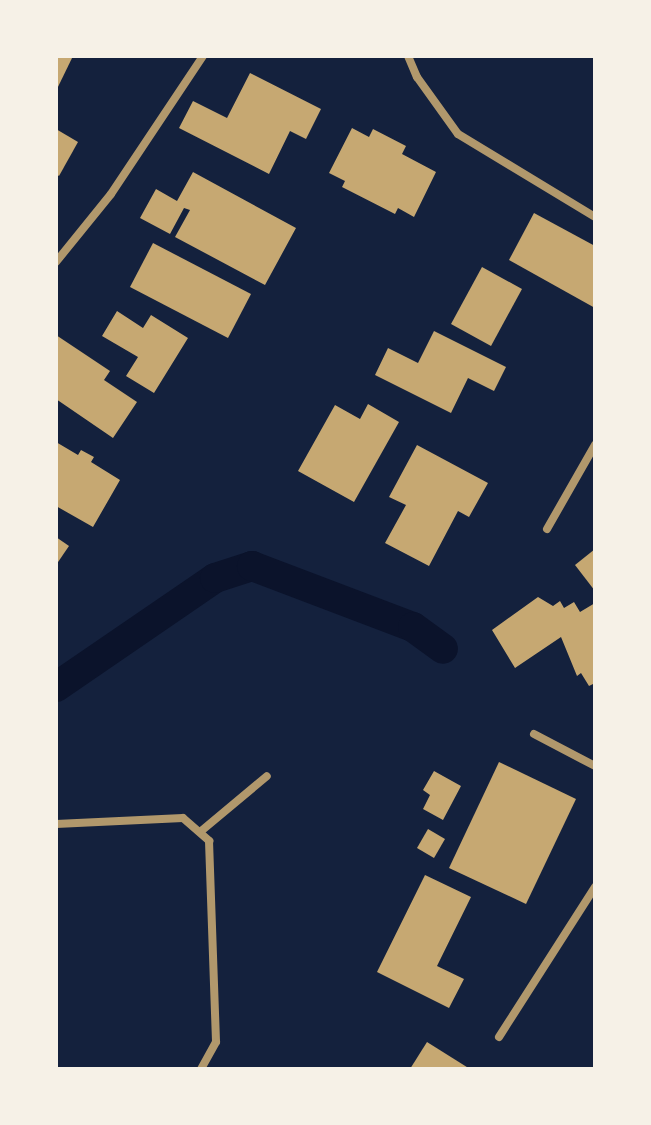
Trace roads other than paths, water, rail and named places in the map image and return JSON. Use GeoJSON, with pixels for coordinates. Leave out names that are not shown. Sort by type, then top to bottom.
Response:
{"type":"FeatureCollection","features":[{"type":"Feature","properties":{"kind":"street"},"geometry":{"type":"LineString","coordinates":[[56,262],[111,194],[203,56]]}},
{"type":"Feature","properties":{"kind":"street"},"geometry":{"type":"LineString","coordinates":[[408,56],[458,134],[595,217]]}},
{"type":"Feature","properties":{"kind":"street"},"geometry":{"type":"LineString","coordinates":[[547,529],[595,445]]}},
{"type":"Feature","properties":{"kind":"street"},"geometry":{"type":"LineString","coordinates":[[534,734],[595,766]]}},
{"type":"Feature","properties":{"kind":"street"},"geometry":{"type":"LineString","coordinates":[[200,832],[267,776]]}},
{"type":"Feature","properties":{"kind":"street"},"geometry":{"type":"LineString","coordinates":[[56,824],[183,818],[209,841],[216,1042],[201,1069]]}},
{"type":"Feature","properties":{"kind":"street"},"geometry":{"type":"LineString","coordinates":[[499,1037],[595,887]]}},
{"type":"Feature","properties":{"kind":"waterway"},"geometry":{"type":"LineString","coordinates":[[56,687],[215,578],[252,566],[413,627],[443,649]]}}]}
